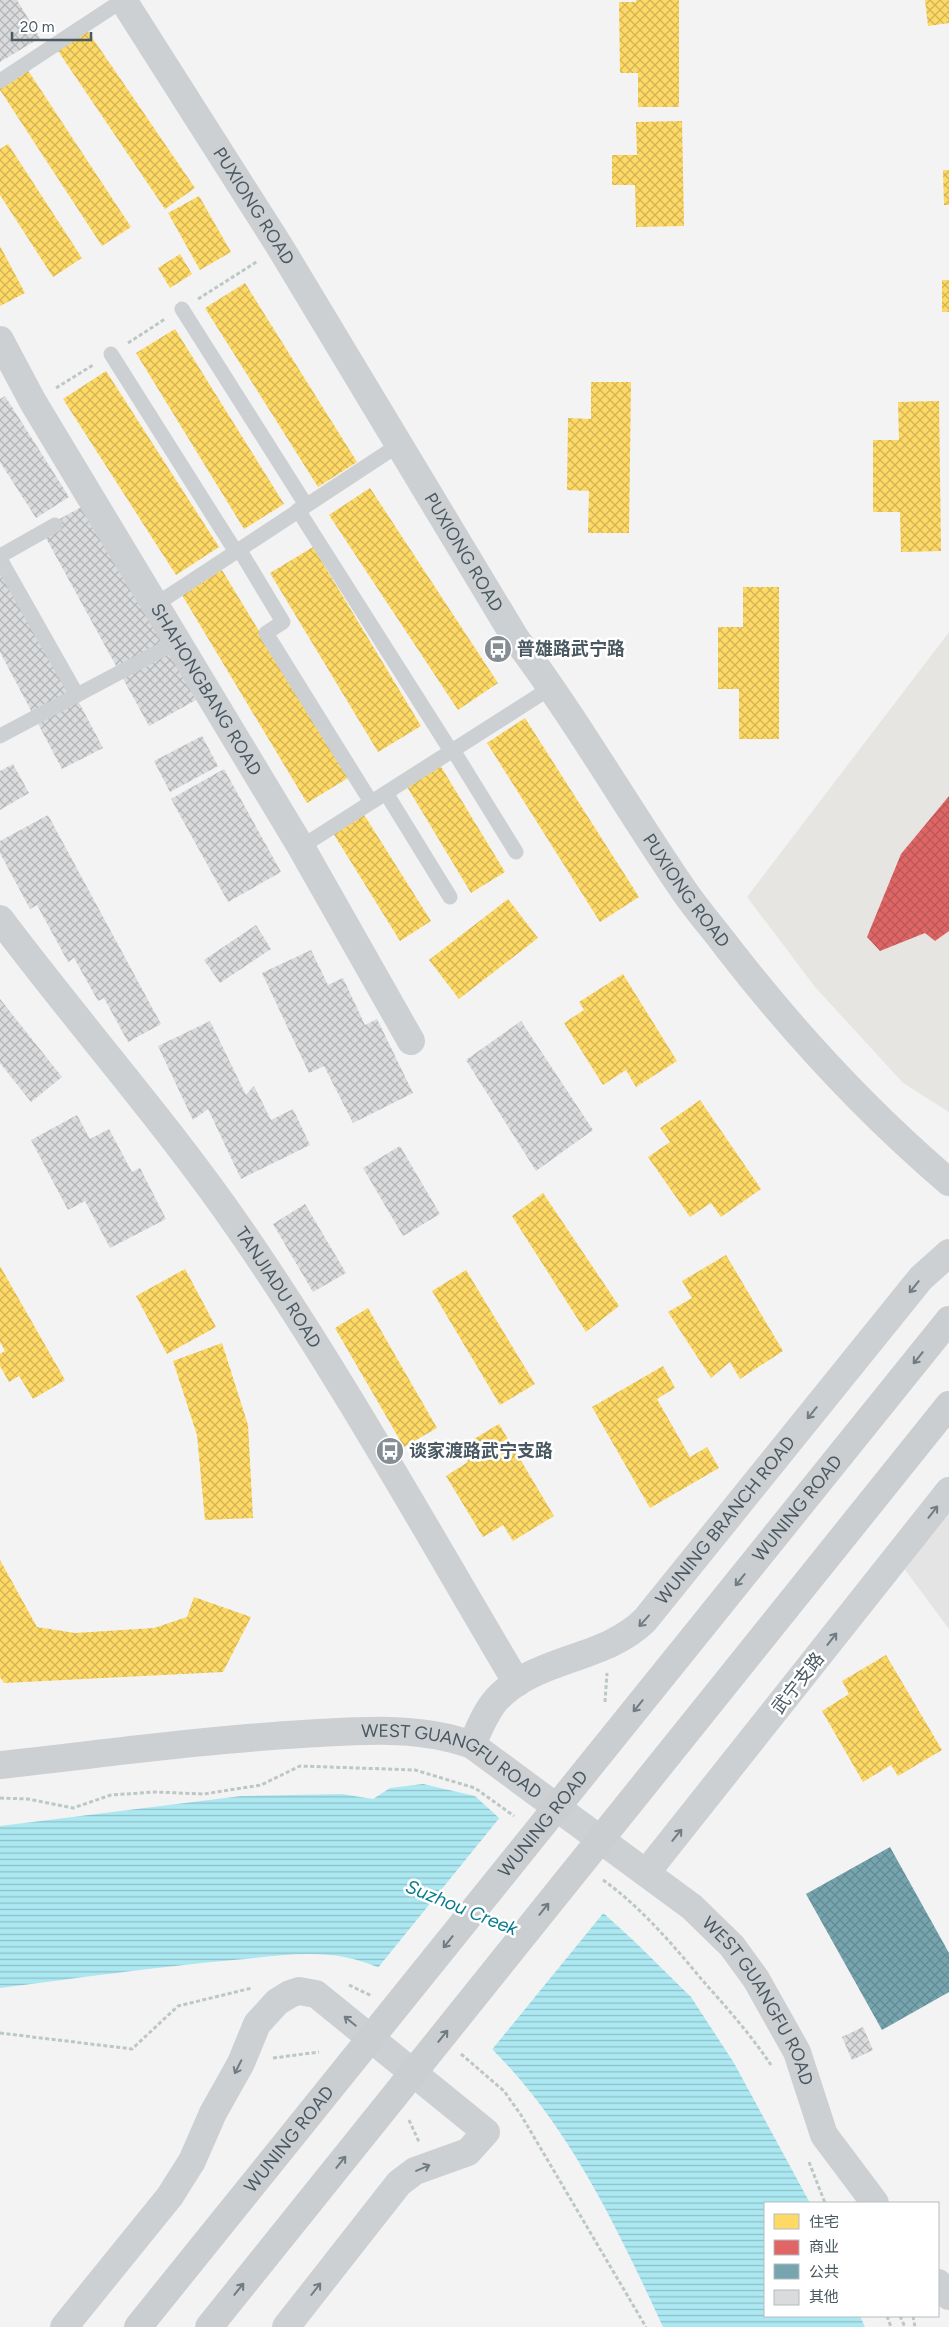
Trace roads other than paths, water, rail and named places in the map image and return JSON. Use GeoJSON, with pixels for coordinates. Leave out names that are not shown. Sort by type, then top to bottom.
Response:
{"type":"FeatureCollection","features":[{"type":"Feature","properties":{"kind":"main road","name":"WUNING ROAD"},"geometry":{"type":"LineString","coordinates":[[138,2327],[949,1320]]}},
{"type":"Feature","properties":{"kind":"main road"},"geometry":{"type":"LineString","coordinates":[[208,2327],[949,1405]]}},
{"type":"Feature","properties":{"kind":"street","name":"PUXIONG ROAD"},"geometry":{"type":"LineString","coordinates":[[123,0],[280,247],[516,640],[552,687],[683,890],[748,974],[815,1052],[925,1162],[949,1182]]}},
{"type":"Feature","properties":{"kind":"street","name":"SHAHONGBANG ROAD"},"geometry":{"type":"LineString","coordinates":[[0,340],[33,402],[301,847],[411,1041]]}},
{"type":"Feature","properties":{"kind":"street","name":"TANJIADU ROAD"},"geometry":{"type":"LineString","coordinates":[[0,919],[172,1139],[237,1225],[279,1287],[326,1360],[517,1683]]}},
{"type":"Feature","properties":{"kind":"street","name":"WUNING BRANCH ROAD"},"geometry":{"type":"LineString","coordinates":[[472,1744],[483,1720],[496,1700],[517,1683],[615,1642],[636,1630],[921,1278],[949,1253]]}},
{"type":"Feature","properties":{"kind":"street","name":"武宁支路"},"geometry":{"type":"LineString","coordinates":[[646,1873],[949,1491]]}},
{"type":"Feature","properties":{"kind":"street","name":"WEST GUANGFU ROAD"},"geometry":{"type":"LineString","coordinates":[[0,1765],[191,1743],[334,1733],[424,1732],[449,1736],[472,1744],[692,1907],[745,1961],[797,2052],[824,2135],[874,2202]]}},
{"type":"Feature","properties":{"kind":"street"},"geometry":{"type":"LineString","coordinates":[[64,2327],[170,2196],[192,2161],[213,2114],[241,2063],[257,2024],[278,2002],[299,1991],[316,1994],[486,2132],[468,2152],[415,2171],[399,2183],[286,2327]]}},
{"type":"Feature","properties":{"kind":"street"},"geometry":{"type":"LineString","coordinates":[[939,2284],[949,2296]]}},
{"type":"Feature","properties":{"kind":"lane"},"geometry":{"type":"LineString","coordinates":[[0,82],[123,0]]}},
{"type":"Feature","properties":{"kind":"lane"},"geometry":{"type":"LineString","coordinates":[[182,309],[302,508],[516,852]]}},
{"type":"Feature","properties":{"kind":"lane"},"geometry":{"type":"LineString","coordinates":[[111,354],[283,622],[266,633],[371,802]]}},
{"type":"Feature","properties":{"kind":"lane"},"geometry":{"type":"LineString","coordinates":[[155,605],[400,444]]}},
{"type":"Feature","properties":{"kind":"lane"},"geometry":{"type":"LineString","coordinates":[[55,525],[0,558],[77,695]]}},
{"type":"Feature","properties":{"kind":"lane"},"geometry":{"type":"LineString","coordinates":[[0,736],[177,642]]}},
{"type":"Feature","properties":{"kind":"lane"},"geometry":{"type":"LineString","coordinates":[[301,847],[552,687]]}},
{"type":"Feature","properties":{"kind":"lane"},"geometry":{"type":"LineString","coordinates":[[386,793],[450,897]]}},
{"type":"Feature","properties":{"kind":"water","name":"Suzhou Creek"},"geometry":{"type":"Polygon","coordinates":[[[423,1784],[475,1796],[634,1941],[691,1997],[734,2063],[809,2202],[764,2202],[764,2317],[860,2317],[865,2327],[663,2327],[594,2187],[567,2143],[537,2101],[504,2062],[467,2026],[416,1988],[397,1976],[377,1967],[344,1957],[330,1955],[289,1955],[175,1966],[0,1988],[0,1826],[241,1796],[342,1794],[373,1799],[390,1788],[423,1784]]]}},
{"type":"Feature","properties":{"kind":"place","name":"普雄路武宁路"},"geometry":{"type":"Point","coordinates":[498,649]}},
{"type":"Feature","properties":{"kind":"place","name":"谈家渡路武宁支路"},"geometry":{"type":"Point","coordinates":[390,1451]}}]}
